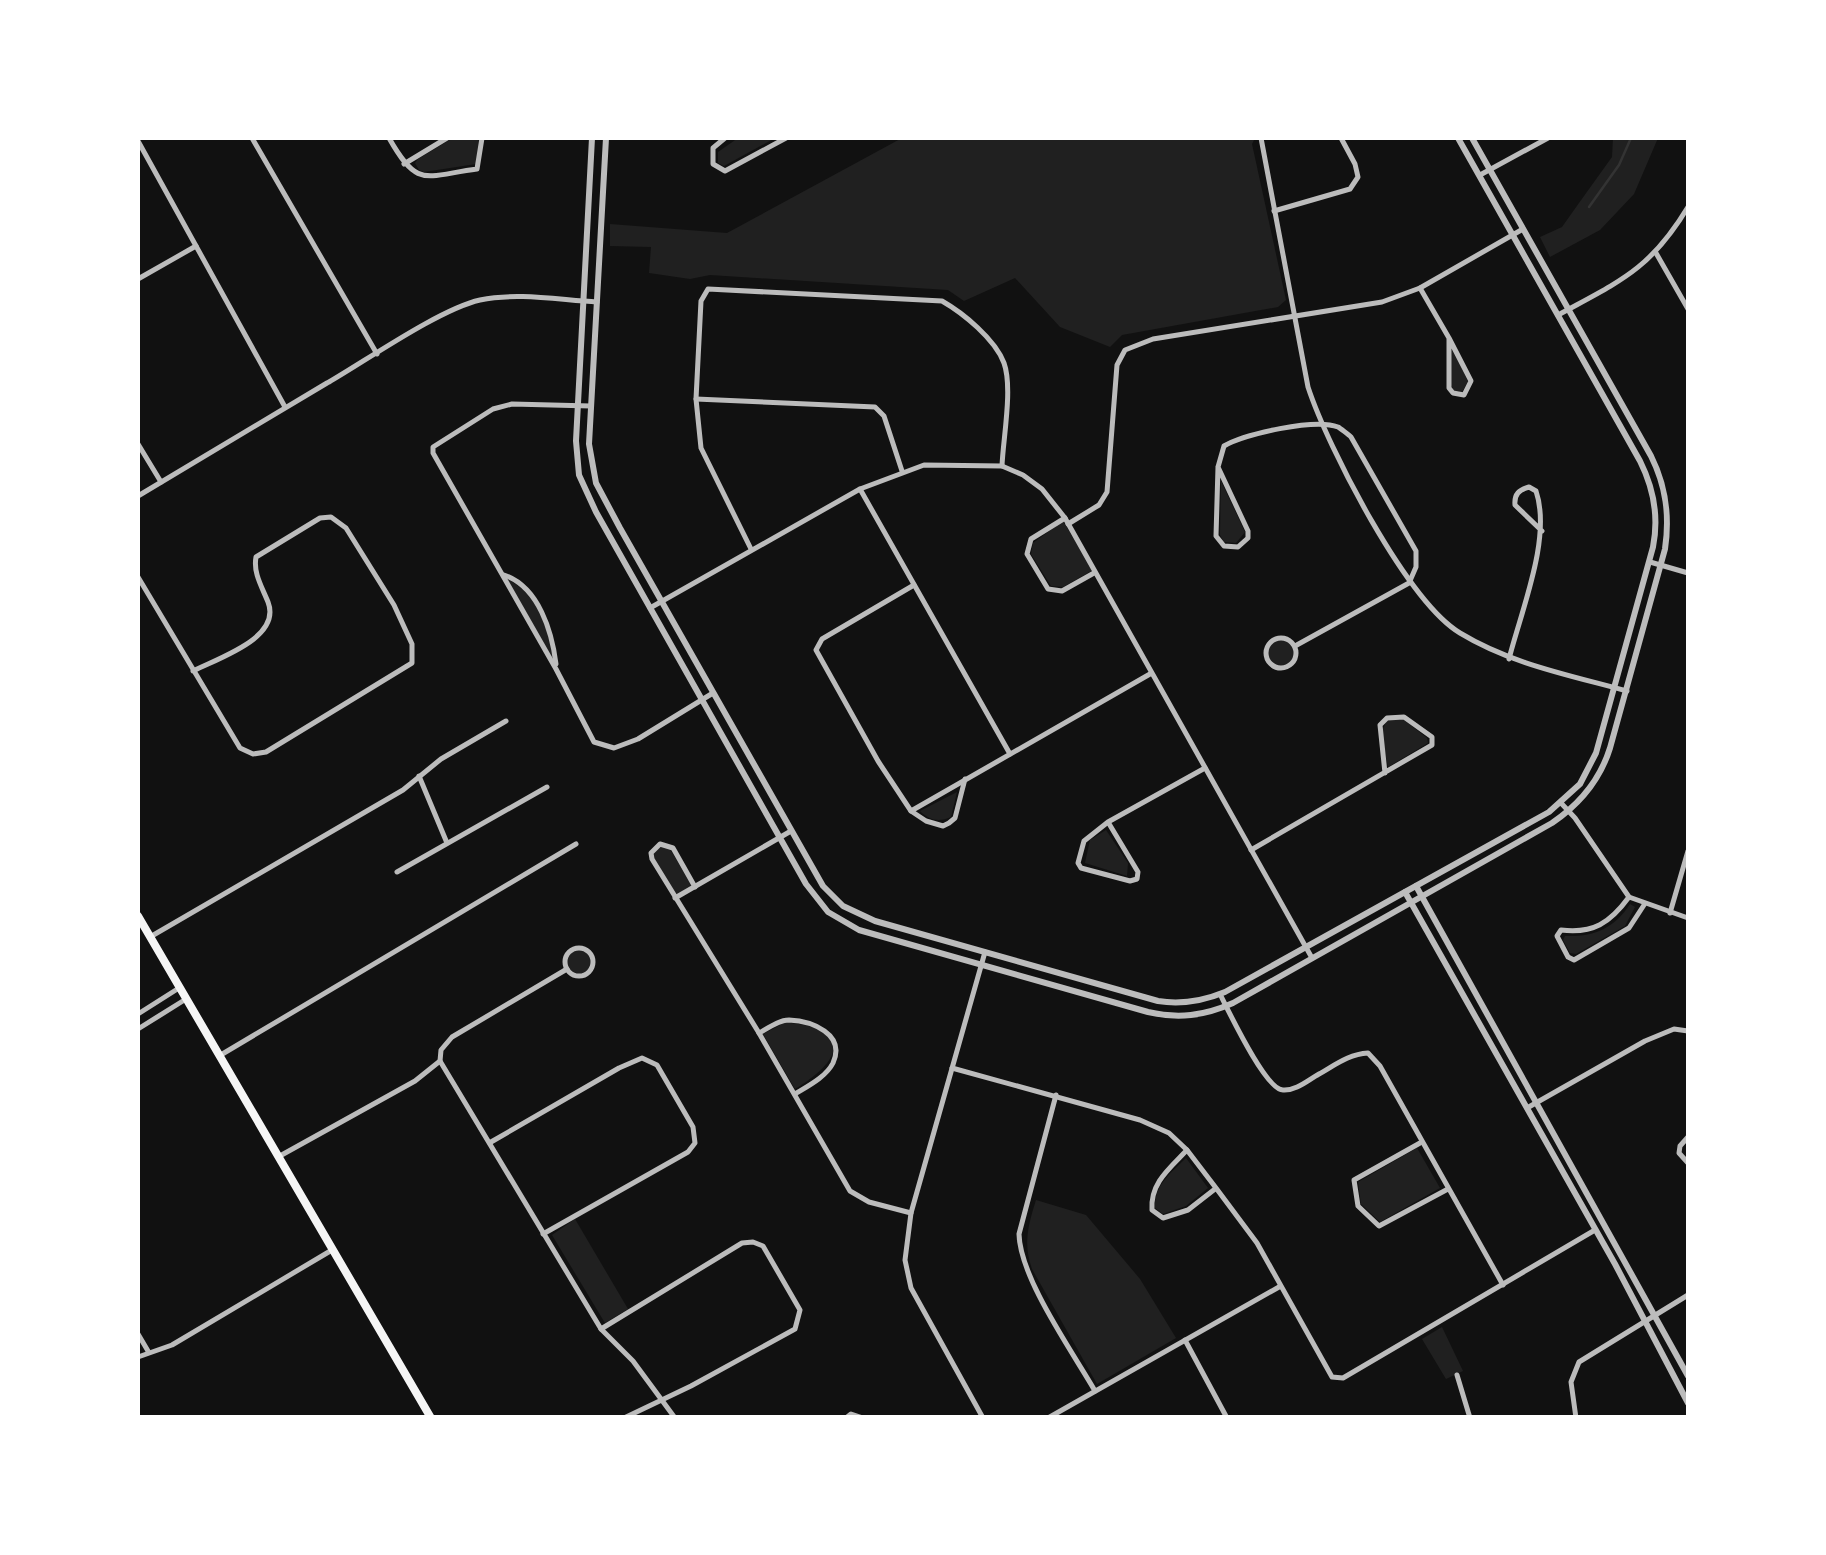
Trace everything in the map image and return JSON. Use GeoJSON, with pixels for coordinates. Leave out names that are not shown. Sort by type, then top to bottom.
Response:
{"type":"FeatureCollection","features":[{"type":"Feature","properties":{"kind":"main road"},"geometry":{"type":"LineString","coordinates":[[138,916],[430,1418]]}},
{"type":"Feature","properties":{"kind":"street"},"geometry":{"type":"LineString","coordinates":[[252,138],[377,354]]}},
{"type":"Feature","properties":{"kind":"street"},"geometry":{"type":"LineString","coordinates":[[389,138],[404,164],[424,176],[477,169],[482,138]]}},
{"type":"Feature","properties":{"kind":"street"},"geometry":{"type":"LineString","coordinates":[[404,164],[447,138]]}},
{"type":"Feature","properties":{"kind":"street"},"geometry":{"type":"LineString","coordinates":[[592,138],[576,449],[582,482],[815,898],[840,921],[882,938],[1162,1015],[1198,1015],[1226,1006],[1312,958],[1546,827],[1569,811],[1602,769],[1662,565],[1668,520],[1662,482],[1472,138]]}},
{"type":"Feature","properties":{"kind":"street"},"geometry":{"type":"LineString","coordinates":[[606,138],[589,452],[594,477],[823,886],[848,910],[875,921],[1166,1002],[1196,1002],[1220,994],[1416,886],[1561,803],[1591,765],[1650,562],[1656,518],[1648,476],[1458,138]]}},
{"type":"Feature","properties":{"kind":"street"},"geometry":{"type":"LineString","coordinates":[[726,138],[713,148],[712,164],[724,170],[786,138]]}},
{"type":"Feature","properties":{"kind":"street"},"geometry":{"type":"LineString","coordinates":[[1262,138],[1308,388],[1320,424],[1409,583],[1456,631],[1509,659],[1626,690]]}},
{"type":"Feature","properties":{"kind":"street"},"geometry":{"type":"LineString","coordinates":[[1274,210],[1350,189],[1358,177],[1341,138]]}},
{"type":"Feature","properties":{"kind":"street"},"geometry":{"type":"LineString","coordinates":[[1480,176],[1548,138]]}},
{"type":"Feature","properties":{"kind":"street"},"geometry":{"type":"LineString","coordinates":[[138,141],[285,407]]}},
{"type":"Feature","properties":{"kind":"street"},"geometry":{"type":"LineString","coordinates":[[138,161],[146,156]]}},
{"type":"Feature","properties":{"kind":"street"},"geometry":{"type":"LineString","coordinates":[[1558,315],[1635,273],[1656,253],[1688,207]]}},
{"type":"Feature","properties":{"kind":"street"},"geometry":{"type":"LineString","coordinates":[[1095,573],[1062,590],[1048,589],[1027,554],[1031,539],[1098,504],[1107,492],[1116,364],[1126,350],[1153,340],[1382,302],[1420,288],[1524,228]]}},
{"type":"Feature","properties":{"kind":"street"},"geometry":{"type":"LineString","coordinates":[[138,278],[196,246]]}},
{"type":"Feature","properties":{"kind":"street"},"geometry":{"type":"LineString","coordinates":[[1656,253],[1688,309]]}},
{"type":"Feature","properties":{"kind":"street"},"geometry":{"type":"LineString","coordinates":[[751,550],[701,448],[696,400],[701,300],[705,291],[714,288],[942,301],[955,308],[1003,360],[1007,380],[1002,466]]}},
{"type":"Feature","properties":{"kind":"street"},"geometry":{"type":"LineString","coordinates":[[1420,288],[1450,338],[1471,381],[1464,395],[1453,393],[1447,382],[1450,338]]}},
{"type":"Feature","properties":{"kind":"street"},"geometry":{"type":"LineString","coordinates":[[138,496],[456,308],[480,300],[522,297],[597,302]]}},
{"type":"Feature","properties":{"kind":"street"},"geometry":{"type":"LineString","coordinates":[[696,400],[875,407],[884,416],[902,471]]}},
{"type":"Feature","properties":{"kind":"street"},"geometry":{"type":"LineString","coordinates":[[591,406],[512,404],[494,409],[433,446],[432,453],[594,742],[614,748],[638,739],[713,693]]}},
{"type":"Feature","properties":{"kind":"street"},"geometry":{"type":"LineString","coordinates":[[1218,467],[1248,532],[1248,538],[1238,546],[1224,546],[1216,536],[1218,467],[1224,446],[1239,436],[1320,424],[1339,427],[1351,437],[1416,552],[1416,567],[1409,583],[1295,646]]}},
{"type":"Feature","properties":{"kind":"street"},"geometry":{"type":"LineString","coordinates":[[138,444],[161,482]]}},
{"type":"Feature","properties":{"kind":"street"},"geometry":{"type":"LineString","coordinates":[[650,608],[860,489],[902,471],[924,465],[1002,466],[1023,475],[1042,489],[1066,521],[1312,958]]}},
{"type":"Feature","properties":{"kind":"street"},"geometry":{"type":"LineString","coordinates":[[1509,659],[1542,531],[1542,508],[1536,491],[1529,487],[1520,490],[1514,498],[1515,505],[1542,531]]}},
{"type":"Feature","properties":{"kind":"street"},"geometry":{"type":"LineString","coordinates":[[860,489],[1010,754]]}},
{"type":"Feature","properties":{"kind":"street"},"geometry":{"type":"LineString","coordinates":[[138,577],[193,671],[240,748],[253,754],[266,752],[412,663],[412,644],[394,605],[346,528],[331,517],[320,518],[256,557],[254,568],[272,611],[272,620],[259,636],[193,671]]}},
{"type":"Feature","properties":{"kind":"street"},"geometry":{"type":"LineString","coordinates":[[1650,562],[1688,573]]}},
{"type":"Feature","properties":{"kind":"street"},"geometry":{"type":"LineString","coordinates":[[501,574],[516,579],[535,601],[552,636],[556,669]]}},
{"type":"Feature","properties":{"kind":"street"},"geometry":{"type":"LineString","coordinates":[[914,585],[822,639],[816,650],[911,811],[926,822],[943,826],[950,823],[955,818],[965,779]]}},
{"type":"Feature","properties":{"kind":"street"},"geometry":{"type":"LineString","coordinates":[[1287,639],[1295,646],[1296,658],[1289,666],[1277,668],[1267,660],[1272,640],[1287,639]]}},
{"type":"Feature","properties":{"kind":"street"},"geometry":{"type":"LineString","coordinates":[[911,811],[1150,674]]}},
{"type":"Feature","properties":{"kind":"street"},"geometry":{"type":"LineString","coordinates":[[1250,850],[1384,774],[1432,745],[1432,738],[1404,717],[1387,718],[1380,725],[1384,774]]}},
{"type":"Feature","properties":{"kind":"street"},"geometry":{"type":"LineString","coordinates":[[150,938],[403,790],[441,759],[506,720]]}},
{"type":"Feature","properties":{"kind":"street"},"geometry":{"type":"LineString","coordinates":[[1108,822],[1138,872],[1137,879],[1130,882],[1081,868],[1078,863],[1084,841],[1108,822],[1205,768]]}},
{"type":"Feature","properties":{"kind":"street"},"geometry":{"type":"LineString","coordinates":[[419,776],[447,844]]}},
{"type":"Feature","properties":{"kind":"street"},"geometry":{"type":"LineString","coordinates":[[397,872],[547,787]]}},
{"type":"Feature","properties":{"kind":"street"},"geometry":{"type":"LineString","coordinates":[[1561,803],[1629,897],[1688,918]]}},
{"type":"Feature","properties":{"kind":"street"},"geometry":{"type":"LineString","coordinates":[[675,898],[791,831]]}},
{"type":"Feature","properties":{"kind":"street"},"geometry":{"type":"LineString","coordinates":[[219,1056],[576,844]]}},
{"type":"Feature","properties":{"kind":"street"},"geometry":{"type":"LineString","coordinates":[[695,886],[672,848],[660,844],[651,854],[652,860],[759,1032],[850,1191],[869,1202],[910,1213]]}},
{"type":"Feature","properties":{"kind":"street"},"geometry":{"type":"LineString","coordinates":[[1670,913],[1688,852]]}},
{"type":"Feature","properties":{"kind":"street"},"geometry":{"type":"LineString","coordinates":[[1416,886],[1688,1376]]}},
{"type":"Feature","properties":{"kind":"street"},"geometry":{"type":"LineString","coordinates":[[1405,892],[1688,1403]]}},
{"type":"Feature","properties":{"kind":"street"},"geometry":{"type":"LineString","coordinates":[[1629,897],[1614,917],[1594,930],[1561,930],[1558,936],[1568,957],[1574,960],[1629,928],[1644,905]]}},
{"type":"Feature","properties":{"kind":"street"},"geometry":{"type":"LineString","coordinates":[[576,949],[586,950],[592,958],[586,974],[574,975],[567,968],[567,956],[576,949]]}},
{"type":"Feature","properties":{"kind":"street"},"geometry":{"type":"LineString","coordinates":[[984,1418],[911,1288],[905,1260],[910,1213],[985,952]]}},
{"type":"Feature","properties":{"kind":"street"},"geometry":{"type":"LineString","coordinates":[[567,968],[452,1036],[441,1050],[440,1061],[601,1329],[633,1360],[675,1418]]}},
{"type":"Feature","properties":{"kind":"street"},"geometry":{"type":"LineString","coordinates":[[138,1014],[180,988]]}},
{"type":"Feature","properties":{"kind":"street"},"geometry":{"type":"LineString","coordinates":[[1220,994],[1252,1054],[1280,1091],[1293,1090],[1354,1054],[1368,1053],[1380,1066],[1420,1143],[1503,1284]]}},
{"type":"Feature","properties":{"kind":"street"},"geometry":{"type":"LineString","coordinates":[[138,1029],[186,999]]}},
{"type":"Feature","properties":{"kind":"street"},"geometry":{"type":"LineString","coordinates":[[759,1032],[790,1020],[823,1028],[832,1038],[836,1050],[832,1065],[794,1095]]}},
{"type":"Feature","properties":{"kind":"street"},"geometry":{"type":"LineString","coordinates":[[1526,1108],[1644,1041],[1674,1029],[1688,1031]]}},
{"type":"Feature","properties":{"kind":"street"},"geometry":{"type":"LineString","coordinates":[[491,1142],[642,1058],[657,1064],[694,1127],[694,1142],[688,1152],[544,1234]]}},
{"type":"Feature","properties":{"kind":"street"},"geometry":{"type":"LineString","coordinates":[[278,1157],[414,1081],[440,1061]]}},
{"type":"Feature","properties":{"kind":"street"},"geometry":{"type":"LineString","coordinates":[[952,1068],[1140,1120],[1168,1133],[1187,1150],[1256,1243],[1332,1377],[1343,1378],[1606,1224]]}},
{"type":"Feature","properties":{"kind":"street"},"geometry":{"type":"LineString","coordinates":[[1056,1096],[1019,1234],[1019,1249],[1094,1392]]}},
{"type":"Feature","properties":{"kind":"street"},"geometry":{"type":"LineString","coordinates":[[1688,1137],[1679,1152],[1688,1163]]}},
{"type":"Feature","properties":{"kind":"street"},"geometry":{"type":"LineString","coordinates":[[1420,1143],[1354,1180],[1358,1206],[1379,1226],[1448,1189]]}},
{"type":"Feature","properties":{"kind":"street"},"geometry":{"type":"LineString","coordinates":[[1187,1150],[1157,1182],[1151,1197],[1152,1210],[1162,1218],[1176,1216],[1216,1188]]}},
{"type":"Feature","properties":{"kind":"street"},"geometry":{"type":"LineString","coordinates":[[601,1329],[742,1244],[753,1242],[763,1246],[800,1310],[794,1329],[624,1418]]}},
{"type":"Feature","properties":{"kind":"street"},"geometry":{"type":"LineString","coordinates":[[138,1357],[172,1346],[332,1250]]}},
{"type":"Feature","properties":{"kind":"street"},"geometry":{"type":"LineString","coordinates":[[1048,1418],[1279,1288]]}},
{"type":"Feature","properties":{"kind":"street"},"geometry":{"type":"LineString","coordinates":[[1576,1418],[1571,1382],[1575,1367],[1588,1355],[1688,1295]]}},
{"type":"Feature","properties":{"kind":"street"},"geometry":{"type":"LineString","coordinates":[[138,1334],[148,1351]]}},
{"type":"Feature","properties":{"kind":"street"},"geometry":{"type":"LineString","coordinates":[[1185,1340],[1227,1418]]}},
{"type":"Feature","properties":{"kind":"street"},"geometry":{"type":"LineString","coordinates":[[1456,1375],[1469,1417]]}},
{"type":"Feature","properties":{"kind":"street"},"geometry":{"type":"LineString","coordinates":[[846,1418],[851,1414],[863,1418]]}},
{"type":"Feature","properties":{"kind":"shaded area"},"geometry":{"type":"Polygon","coordinates":[[[453,138],[479,138],[476,164],[419,170],[415,163],[418,159],[453,138]]]}},
{"type":"Feature","properties":{"kind":"shaded area"},"geometry":{"type":"Polygon","coordinates":[[[738,138],[775,138],[724,166],[718,163],[718,152],[738,138]]]}},
{"type":"Feature","properties":{"kind":"shaded area"},"geometry":{"type":"Polygon","coordinates":[[[902,138],[1255,138],[1252,144],[1286,300],[1278,307],[1122,335],[1110,347],[1060,327],[1015,278],[964,301],[948,290],[710,275],[690,279],[649,273],[651,247],[610,246],[610,224],[727,233],[902,138]]]}},
{"type":"Feature","properties":{"kind":"shaded area"},"geometry":{"type":"Polygon","coordinates":[[[1613,138],[1658,138],[1634,194],[1600,230],[1550,257],[1540,237],[1562,227],[1612,157],[1613,138]]]}},
{"type":"Feature","properties":{"kind":"shaded area"},"geometry":{"type":"Polygon","coordinates":[[[1452,346],[1468,382],[1462,392],[1454,391],[1449,381],[1452,346]]]}},
{"type":"Feature","properties":{"kind":"shaded area"},"geometry":{"type":"Polygon","coordinates":[[[1221,481],[1245,532],[1236,543],[1224,542],[1220,535],[1221,481]]]}},
{"type":"Feature","properties":{"kind":"shaded area"},"geometry":{"type":"Polygon","coordinates":[[[1063,521],[1093,570],[1063,587],[1051,586],[1031,554],[1033,543],[1063,521]]]}},
{"type":"Feature","properties":{"kind":"shaded area"},"geometry":{"type":"Polygon","coordinates":[[[507,579],[526,593],[540,613],[553,660],[507,579]]]}},
{"type":"Feature","properties":{"kind":"shaded area"},"geometry":{"type":"Polygon","coordinates":[[[1281,640],[1290,644],[1294,653],[1290,662],[1281,666],[1272,662],[1268,653],[1272,644],[1281,640]]]}},
{"type":"Feature","properties":{"kind":"shaded area"},"geometry":{"type":"Polygon","coordinates":[[[1387,720],[1404,720],[1428,743],[1388,767],[1381,733],[1387,720]]]}},
{"type":"Feature","properties":{"kind":"shaded area"},"geometry":{"type":"Polygon","coordinates":[[[957,792],[951,817],[935,820],[920,811],[957,792]]]}},
{"type":"Feature","properties":{"kind":"shaded area"},"geometry":{"type":"Polygon","coordinates":[[[1106,830],[1128,863],[1127,876],[1085,863],[1090,840],[1106,830]]]}},
{"type":"Feature","properties":{"kind":"shaded area"},"geometry":{"type":"Polygon","coordinates":[[[661,846],[670,849],[692,886],[676,895],[654,859],[661,846]]]}},
{"type":"Feature","properties":{"kind":"shaded area"},"geometry":{"type":"Polygon","coordinates":[[[1630,904],[1635,907],[1625,926],[1576,954],[1570,953],[1563,940],[1565,936],[1602,930],[1630,904]]]}},
{"type":"Feature","properties":{"kind":"shaded area"},"geometry":{"type":"Polygon","coordinates":[[[579,950],[591,962],[579,974],[567,962],[579,950]]]}},
{"type":"Feature","properties":{"kind":"shaded area"},"geometry":{"type":"Polygon","coordinates":[[[786,1022],[819,1029],[834,1045],[828,1062],[795,1089],[763,1034],[786,1022]]]}},
{"type":"Feature","properties":{"kind":"shaded area"},"geometry":{"type":"Polygon","coordinates":[[[1417,1148],[1440,1188],[1380,1222],[1361,1204],[1358,1182],[1417,1148]]]}},
{"type":"Feature","properties":{"kind":"shaded area"},"geometry":{"type":"Polygon","coordinates":[[[1186,1158],[1208,1188],[1186,1206],[1163,1214],[1155,1208],[1157,1193],[1186,1158]]]}},
{"type":"Feature","properties":{"kind":"shaded area"},"geometry":{"type":"Polygon","coordinates":[[[1036,1200],[1086,1215],[1140,1279],[1176,1338],[1097,1384],[1032,1269],[1028,1234],[1036,1200]]]}},
{"type":"Feature","properties":{"kind":"shaded area"},"geometry":{"type":"Polygon","coordinates":[[[575,1219],[628,1309],[605,1323],[552,1235],[575,1219]]]}},
{"type":"Feature","properties":{"kind":"shaded area"},"geometry":{"type":"Polygon","coordinates":[[[1442,1327],[1463,1371],[1446,1379],[1422,1339],[1442,1327]]]}},
{"type":"Feature","properties":{"kind":"waterway"},"geometry":{"type":"LineString","coordinates":[[1589,207],[1619,165],[1631,138]]}}]}
